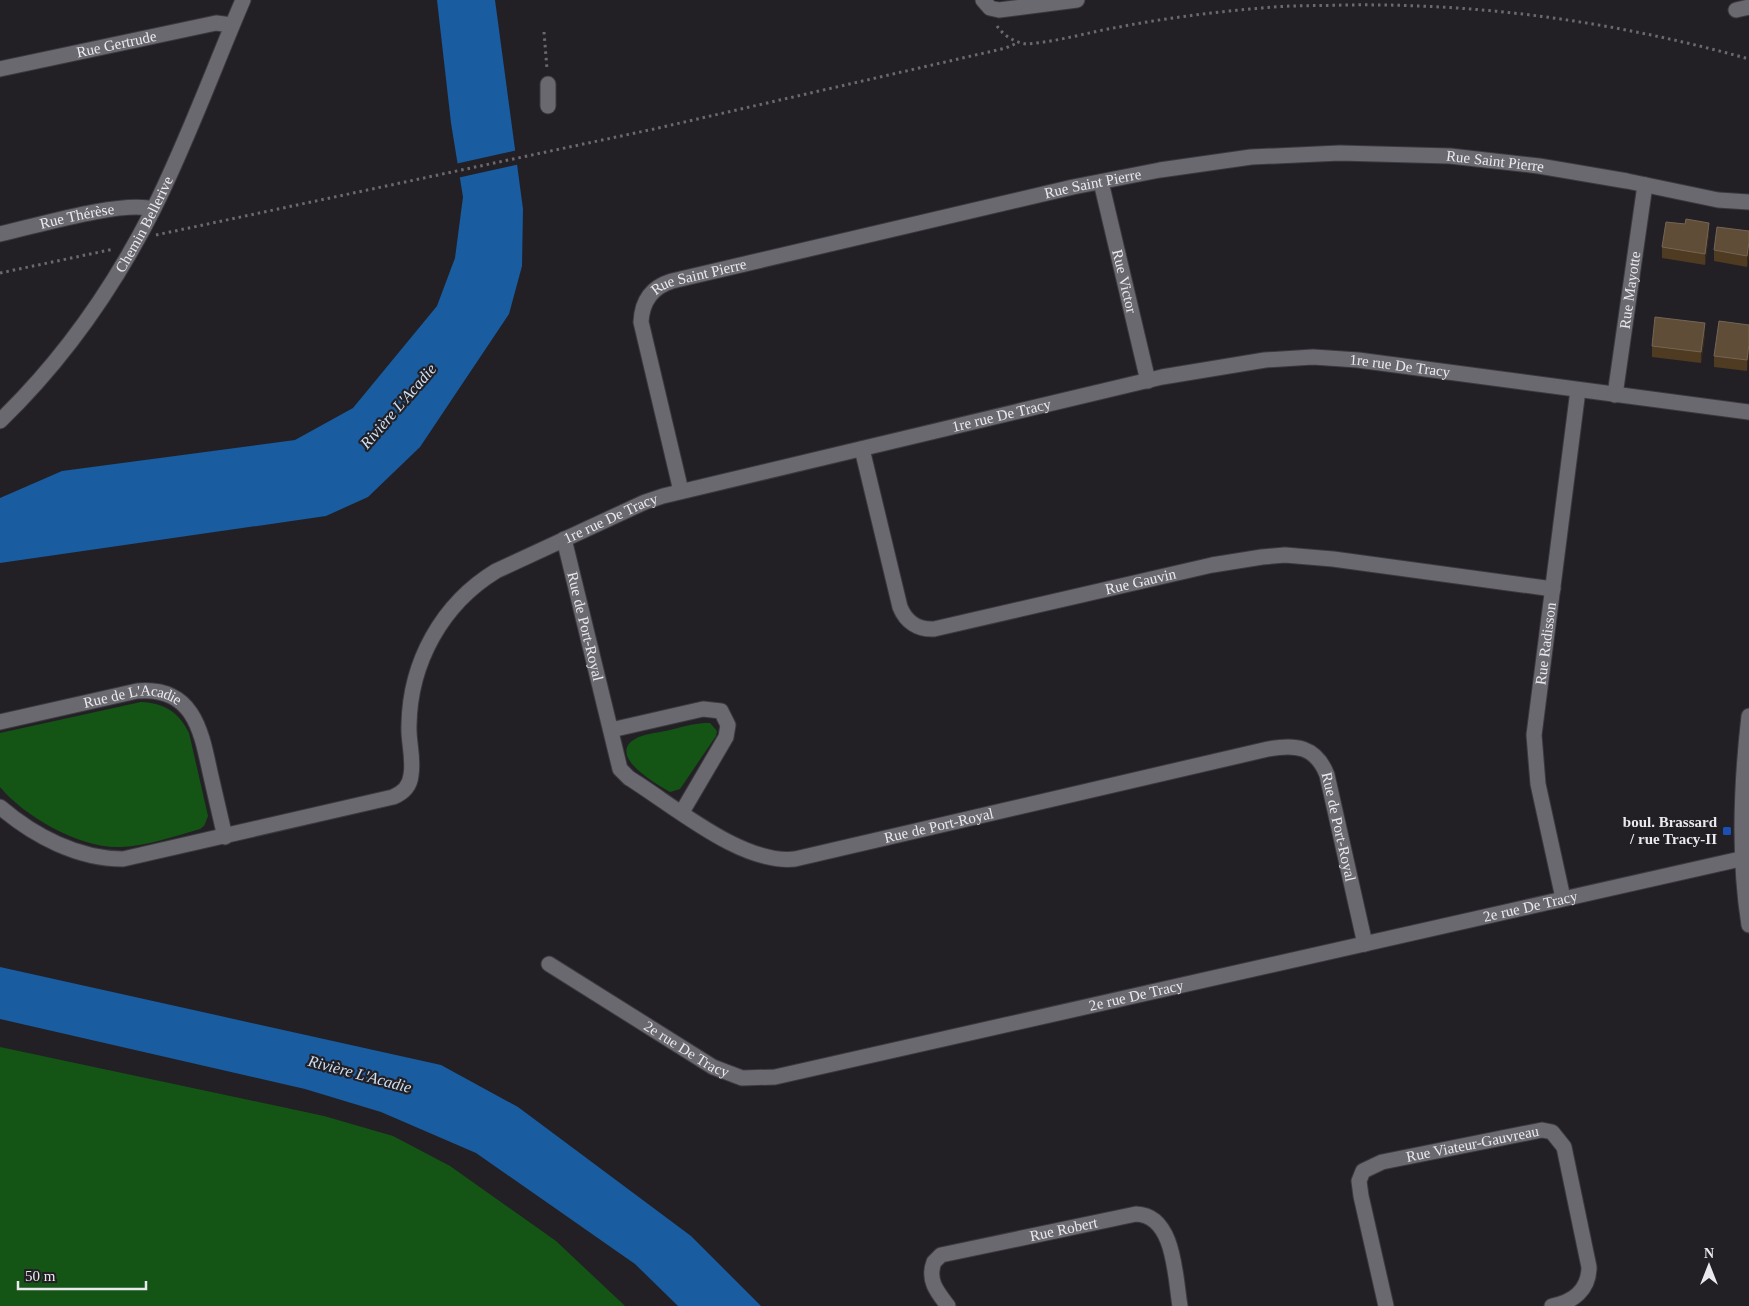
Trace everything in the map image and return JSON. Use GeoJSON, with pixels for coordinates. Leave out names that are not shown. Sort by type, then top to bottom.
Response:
{"type":"FeatureCollection","features":[{"type":"Feature","properties":{"kind":"street","name":"Chemin Bellerive"},"geometry":{"type":"LineString","coordinates":[[0,422],[40,379],[84,323],[124,263],[153,209],[243,0]]}},
{"type":"Feature","properties":{"kind":"street"},"geometry":{"type":"LineString","coordinates":[[985,3],[994,9],[1009,10],[1077,0]]}},
{"type":"Feature","properties":{"kind":"street","name":"Rue Gertrude"},"geometry":{"type":"LineString","coordinates":[[0,69],[216,23],[232,25]]}},
{"type":"Feature","properties":{"kind":"street"},"geometry":{"type":"LineString","coordinates":[[548,84],[548,106]]}},
{"type":"Feature","properties":{"kind":"street","name":"Rue Saint Pierre"},"geometry":{"type":"LineString","coordinates":[[681,491],[642,322],[644,304],[655,289],[672,281],[1101,182],[1237,159],[1340,153],[1433,155],[1505,162],[1645,185],[1718,200],[1749,202]]}},
{"type":"Feature","properties":{"kind":"street","name":"Rue Victor"},"geometry":{"type":"LineString","coordinates":[[1101,182],[1148,381]]}},
{"type":"Feature","properties":{"kind":"street","name":"Rue Mayotte"},"geometry":{"type":"LineString","coordinates":[[1615,395],[1645,185]]}},
{"type":"Feature","properties":{"kind":"street","name":"Rue Thérèse"},"geometry":{"type":"LineString","coordinates":[[0,234],[118,208],[140,206],[153,209]]}},
{"type":"Feature","properties":{"kind":"street","name":"1re rue De Tracy"},"geometry":{"type":"LineString","coordinates":[[225,837],[393,797],[407,786],[412,766],[409,725],[412,692],[422,659],[443,619],[464,595],[485,577],[564,539],[645,502],[681,491],[1148,381],[1240,363],[1313,357],[1358,360],[1749,412]]}},
{"type":"Feature","properties":{"kind":"street","name":"Rue Radisson"},"geometry":{"type":"LineString","coordinates":[[1563,898],[1540,796],[1534,748],[1535,724],[1578,390]]}},
{"type":"Feature","properties":{"kind":"street","name":"Rue Gauvin"},"geometry":{"type":"LineString","coordinates":[[862,449],[900,607],[908,620],[924,629],[934,629],[1229,562],[1277,556],[1333,559],[1553,589]]}},
{"type":"Feature","properties":{"kind":"street","name":"Rue de Port-Royal"},"geometry":{"type":"LineString","coordinates":[[564,539],[618,762],[624,774],[750,853],[785,860],[1268,749],[1285,746],[1301,747],[1311,751],[1318,758],[1327,775],[1365,944]]}},
{"type":"Feature","properties":{"kind":"street","name":"Rue de L'Acadie"},"geometry":{"type":"LineString","coordinates":[[0,722],[137,691],[159,692],[174,697],[187,708],[199,727],[225,837]]}},
{"type":"Feature","properties":{"kind":"street"},"geometry":{"type":"LineString","coordinates":[[611,730],[703,709],[721,711],[728,725],[726,737],[682,812]]}},
{"type":"Feature","properties":{"kind":"street"},"geometry":{"type":"LineString","coordinates":[[1749,716],[1742,816],[1749,925]]}},
{"type":"Feature","properties":{"kind":"street"},"geometry":{"type":"LineString","coordinates":[[0,807],[25,826],[56,843],[84,854],[108,859],[131,858],[225,837]]}},
{"type":"Feature","properties":{"kind":"street","name":"2e rue De Tracy"},"geometry":{"type":"LineString","coordinates":[[549,964],[713,1067],[733,1076],[763,1078],[790,1076],[1563,898],[1746,858]]}},
{"type":"Feature","properties":{"kind":"street","name":"Rue Viateur-Gauvreau"},"geometry":{"type":"LineString","coordinates":[[1386,1306],[1361,1196],[1359,1181],[1362,1171],[1382,1162],[1542,1130],[1552,1132],[1564,1147],[1589,1267],[1587,1284],[1579,1294],[1563,1304],[1552,1306]]}},
{"type":"Feature","properties":{"kind":"street","name":"Rue Robert"},"geometry":{"type":"LineString","coordinates":[[948,1306],[934,1286],[931,1278],[934,1262],[941,1255],[1136,1214],[1156,1221],[1166,1235],[1180,1306]]}},
{"type":"Feature","properties":{"kind":"path"},"geometry":{"type":"LineString","coordinates":[[996,24],[1007,37],[1017,42],[1032,44],[1148,22],[1290,6],[1392,6],[1481,10],[1574,21],[1653,35],[1749,59]]}},
{"type":"Feature","properties":{"kind":"path"},"geometry":{"type":"LineString","coordinates":[[544,32],[548,84]]}},
{"type":"Feature","properties":{"kind":"path"},"geometry":{"type":"LineString","coordinates":[[151,236],[424,179],[824,90],[1006,48],[1017,42]]}},
{"type":"Feature","properties":{"kind":"path"},"geometry":{"type":"LineString","coordinates":[[0,273],[119,248]]}},
{"type":"Feature","properties":{"kind":"green space"},"geometry":{"type":"Polygon","coordinates":[[[141,702],[157,704],[170,710],[181,719],[189,733],[208,816],[204,826],[200,829],[141,845],[121,847],[89,843],[72,837],[39,820],[0,787],[0,733],[141,702]]]}},
{"type":"Feature","properties":{"kind":"green space"},"geometry":{"type":"Polygon","coordinates":[[[710,723],[717,731],[716,736],[680,789],[670,792],[646,777],[630,761],[627,753],[628,746],[635,739],[693,724],[710,723]]]}},
{"type":"Feature","properties":{"kind":"green space"},"geometry":{"type":"Polygon","coordinates":[[[0,1047],[324,1116],[393,1136],[450,1166],[556,1241],[625,1306],[0,1306],[0,1047]]]}},
{"type":"Feature","properties":{"kind":"water","name":"Rivière L'Acadie"},"geometry":{"type":"Polygon","coordinates":[[[437,0],[495,0],[523,209],[522,266],[509,314],[420,447],[368,497],[326,516],[0,563],[0,498],[62,471],[295,440],[353,408],[437,306],[455,258],[463,197],[451,123],[437,0]]]}},
{"type":"Feature","properties":{"kind":"water","name":"Rivière L'Acadie"},"geometry":{"type":"Polygon","coordinates":[[[0,967],[441,1065],[518,1107],[691,1236],[761,1306],[678,1306],[635,1264],[476,1153],[381,1112],[305,1089],[0,1019],[0,967]]]}},
{"type":"Feature","properties":{"kind":"pier"},"geometry":{"type":"Polygon","coordinates":[[[518,150],[520,164],[457,178],[455,164],[518,150]]]}},
{"type":"Feature","properties":{"kind":"building"},"geometry":{"type":"Polygon","coordinates":[[[1686,219],[1709,223],[1705,254],[1662,247],[1666,222],[1685,224],[1686,219]]]}},
{"type":"Feature","properties":{"kind":"building"},"geometry":{"type":"Polygon","coordinates":[[[1717,227],[1749,231],[1747,256],[1714,250],[1717,227]]]}},
{"type":"Feature","properties":{"kind":"building"},"geometry":{"type":"Polygon","coordinates":[[[1655,317],[1705,323],[1701,352],[1652,346],[1655,317]]]}},
{"type":"Feature","properties":{"kind":"building"},"geometry":{"type":"Polygon","coordinates":[[[1719,321],[1749,325],[1747,360],[1714,356],[1719,321]]]}},
{"type":"Feature","properties":{"kind":"place","name":"boul. Brassard / rue Tracy-II"},"geometry":{"type":"Point","coordinates":[1727,831]}}]}
